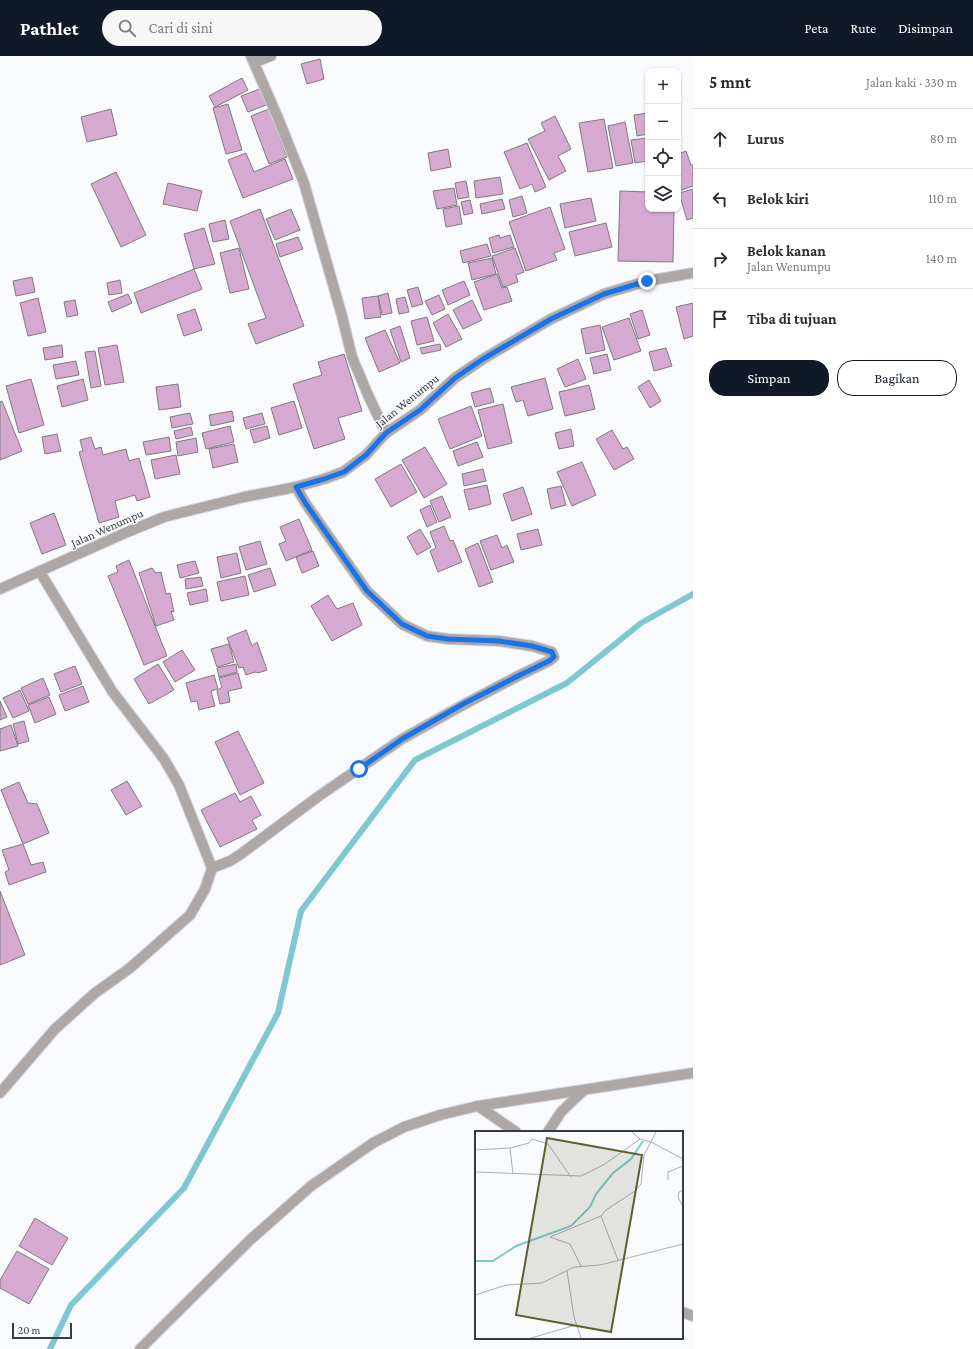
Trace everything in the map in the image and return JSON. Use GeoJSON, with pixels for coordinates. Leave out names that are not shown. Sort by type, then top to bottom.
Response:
{"type":"FeatureCollection","features":[{"type":"Feature","properties":{"kind":"street"},"geometry":{"type":"LineString","coordinates":[[271,56],[253,59],[304,183],[342,316],[352,357],[386,433]]}},
{"type":"Feature","properties":{"kind":"street","name":"Jalan Wenumpu"},"geometry":{"type":"LineString","coordinates":[[0,590],[164,517],[244,497],[296,487],[344,472],[366,455],[386,433],[420,410],[455,378],[483,359],[551,319],[604,294],[647,281],[693,273]]}},
{"type":"Feature","properties":{"kind":"street"},"geometry":{"type":"LineString","coordinates":[[212,868],[230,861],[241,854],[319,796],[402,739],[463,704],[549,661],[554,657],[552,652],[532,646],[499,641],[448,639],[427,636],[402,624],[367,591],[306,504],[296,487]]}},
{"type":"Feature","properties":{"kind":"street"},"geometry":{"type":"LineString","coordinates":[[0,1094],[55,1029],[95,993],[130,968],[190,915],[205,890],[212,868],[179,786],[164,759],[112,691],[40,572]]}},
{"type":"Feature","properties":{"kind":"street"},"geometry":{"type":"LineString","coordinates":[[140,1349],[250,1240],[311,1186],[374,1143],[404,1127],[440,1115],[478,1106],[693,1073]]}},
{"type":"Feature","properties":{"kind":"street"},"geometry":{"type":"LineString","coordinates":[[549,1131],[561,1112],[584,1090]]}},
{"type":"Feature","properties":{"kind":"street"},"geometry":{"type":"LineString","coordinates":[[478,1106],[515,1131]]}},
{"type":"Feature","properties":{"kind":"street"},"geometry":{"type":"LineString","coordinates":[[683,1312],[693,1316]]}},
{"type":"Feature","properties":{"kind":"building"},"geometry":{"type":"Polygon","coordinates":[[[320,59],[324,79],[307,84],[301,64],[320,59]]]}},
{"type":"Feature","properties":{"kind":"building"},"geometry":{"type":"Polygon","coordinates":[[[242,78],[248,90],[215,107],[209,96],[242,78]]]}},
{"type":"Feature","properties":{"kind":"building"},"geometry":{"type":"Polygon","coordinates":[[[260,89],[266,105],[248,112],[241,96],[260,89]]]}},
{"type":"Feature","properties":{"kind":"building"},"geometry":{"type":"Polygon","coordinates":[[[228,104],[242,150],[226,154],[213,108],[228,104]]]}},
{"type":"Feature","properties":{"kind":"building"},"geometry":{"type":"Polygon","coordinates":[[[111,109],[117,135],[87,142],[81,117],[111,109]]]}},
{"type":"Feature","properties":{"kind":"building"},"geometry":{"type":"Polygon","coordinates":[[[269,109],[287,157],[269,164],[251,116],[269,109]]]}},
{"type":"Feature","properties":{"kind":"building"},"geometry":{"type":"Polygon","coordinates":[[[645,113],[645,135],[637,136],[634,115],[645,113]]]}},
{"type":"Feature","properties":{"kind":"building"},"geometry":{"type":"Polygon","coordinates":[[[555,116],[571,149],[558,156],[566,171],[549,180],[528,139],[545,131],[541,123],[555,116]]]}},
{"type":"Feature","properties":{"kind":"building"},"geometry":{"type":"Polygon","coordinates":[[[604,119],[613,168],[588,172],[579,123],[604,119]]]}},
{"type":"Feature","properties":{"kind":"building"},"geometry":{"type":"Polygon","coordinates":[[[625,122],[633,163],[616,166],[608,126],[625,122]]]}},
{"type":"Feature","properties":{"kind":"building"},"geometry":{"type":"Polygon","coordinates":[[[645,138],[645,161],[635,163],[631,140],[645,138]]]}},
{"type":"Feature","properties":{"kind":"building"},"geometry":{"type":"Polygon","coordinates":[[[527,143],[546,187],[535,192],[532,184],[520,189],[504,152],[527,143]]]}},
{"type":"Feature","properties":{"kind":"building"},"geometry":{"type":"Polygon","coordinates":[[[448,149],[451,167],[431,171],[428,153],[448,149]]]}},
{"type":"Feature","properties":{"kind":"building"},"geometry":{"type":"Polygon","coordinates":[[[686,151],[691,165],[693,165],[693,186],[681,190],[681,176],[681,153],[686,151]]]}},
{"type":"Feature","properties":{"kind":"building"},"geometry":{"type":"Polygon","coordinates":[[[246,153],[254,172],[285,159],[293,179],[243,198],[228,160],[246,153]]]}},
{"type":"Feature","properties":{"kind":"building"},"geometry":{"type":"Polygon","coordinates":[[[116,172],[146,235],[121,247],[91,184],[116,172]]]}},
{"type":"Feature","properties":{"kind":"building"},"geometry":{"type":"Polygon","coordinates":[[[500,177],[503,194],[476,198],[474,181],[500,177]]]}},
{"type":"Feature","properties":{"kind":"building"},"geometry":{"type":"Polygon","coordinates":[[[466,181],[469,197],[458,199],[455,183],[466,181]]]}},
{"type":"Feature","properties":{"kind":"building"},"geometry":{"type":"Polygon","coordinates":[[[168,183],[202,191],[197,211],[163,204],[168,183]]]}},
{"type":"Feature","properties":{"kind":"building"},"geometry":{"type":"Polygon","coordinates":[[[454,188],[457,205],[437,209],[433,191],[454,188]]]}},
{"type":"Feature","properties":{"kind":"building"},"geometry":{"type":"Polygon","coordinates":[[[693,189],[693,218],[687,220],[681,200],[681,192],[693,189]]]}},
{"type":"Feature","properties":{"kind":"building"},"geometry":{"type":"Polygon","coordinates":[[[620,191],[645,192],[645,212],[674,212],[673,262],[618,261],[620,191]]]}},
{"type":"Feature","properties":{"kind":"building"},"geometry":{"type":"Polygon","coordinates":[[[522,196],[527,213],[513,217],[509,200],[522,196]]]}},
{"type":"Feature","properties":{"kind":"building"},"geometry":{"type":"Polygon","coordinates":[[[591,198],[596,221],[565,228],[560,204],[591,198]]]}},
{"type":"Feature","properties":{"kind":"building"},"geometry":{"type":"Polygon","coordinates":[[[502,199],[505,209],[482,214],[480,204],[502,199]]]}},
{"type":"Feature","properties":{"kind":"building"},"geometry":{"type":"Polygon","coordinates":[[[470,200],[473,213],[464,215],[461,202],[470,200]]]}},
{"type":"Feature","properties":{"kind":"building"},"geometry":{"type":"Polygon","coordinates":[[[459,206],[462,224],[446,227],[443,209],[459,206]]]}},
{"type":"Feature","properties":{"kind":"building"},"geometry":{"type":"Polygon","coordinates":[[[550,207],[565,249],[554,253],[557,260],[526,271],[509,222],[550,207]]]}},
{"type":"Feature","properties":{"kind":"building"},"geometry":{"type":"Polygon","coordinates":[[[260,209],[304,326],[256,344],[248,324],[266,318],[230,221],[260,209]]]}},
{"type":"Feature","properties":{"kind":"building"},"geometry":{"type":"Polygon","coordinates":[[[291,209],[300,230],[275,240],[266,219],[291,209]]]}},
{"type":"Feature","properties":{"kind":"building"},"geometry":{"type":"Polygon","coordinates":[[[225,220],[229,239],[213,242],[209,224],[225,220]]]}},
{"type":"Feature","properties":{"kind":"building"},"geometry":{"type":"Polygon","coordinates":[[[606,223],[612,247],[575,256],[569,232],[606,223]]]}},
{"type":"Feature","properties":{"kind":"building"},"geometry":{"type":"Polygon","coordinates":[[[204,228],[215,264],[194,269],[184,234],[204,228]]]}},
{"type":"Feature","properties":{"kind":"building"},"geometry":{"type":"Polygon","coordinates":[[[499,235],[500,238],[510,235],[514,247],[493,253],[489,238],[499,235]]]}},
{"type":"Feature","properties":{"kind":"building"},"geometry":{"type":"Polygon","coordinates":[[[298,237],[303,249],[280,257],[276,244],[298,237]]]}},
{"type":"Feature","properties":{"kind":"building"},"geometry":{"type":"Polygon","coordinates":[[[487,244],[491,256],[463,263],[460,251],[487,244]]]}},
{"type":"Feature","properties":{"kind":"building"},"geometry":{"type":"Polygon","coordinates":[[[239,248],[249,289],[230,293],[220,253],[239,248]]]}},
{"type":"Feature","properties":{"kind":"building"},"geometry":{"type":"Polygon","coordinates":[[[515,248],[524,272],[516,275],[518,282],[503,287],[492,256],[515,248]]]}},
{"type":"Feature","properties":{"kind":"building"},"geometry":{"type":"Polygon","coordinates":[[[492,258],[496,274],[472,280],[468,263],[492,258]]]}},
{"type":"Feature","properties":{"kind":"building"},"geometry":{"type":"Polygon","coordinates":[[[194,269],[202,289],[141,313],[134,293],[194,269]]]}},
{"type":"Feature","properties":{"kind":"building"},"geometry":{"type":"Polygon","coordinates":[[[497,274],[502,288],[507,287],[512,301],[484,310],[474,282],[497,274]]]}},
{"type":"Feature","properties":{"kind":"building"},"geometry":{"type":"Polygon","coordinates":[[[32,277],[35,292],[16,296],[13,281],[32,277]]]}},
{"type":"Feature","properties":{"kind":"building"},"geometry":{"type":"Polygon","coordinates":[[[120,280],[122,293],[109,295],[107,283],[120,280]]]}},
{"type":"Feature","properties":{"kind":"building"},"geometry":{"type":"Polygon","coordinates":[[[464,281],[470,295],[448,305],[442,290],[464,281]]]}},
{"type":"Feature","properties":{"kind":"building"},"geometry":{"type":"Polygon","coordinates":[[[418,287],[423,304],[412,307],[407,290],[418,287]]]}},
{"type":"Feature","properties":{"kind":"building"},"geometry":{"type":"Polygon","coordinates":[[[388,293],[392,313],[382,315],[378,296],[388,293]]]}},
{"type":"Feature","properties":{"kind":"building"},"geometry":{"type":"Polygon","coordinates":[[[128,294],[132,303],[112,312],[108,302],[128,294]]]}},
{"type":"Feature","properties":{"kind":"building"},"geometry":{"type":"Polygon","coordinates":[[[439,295],[445,309],[432,315],[425,301],[439,295]]]}},
{"type":"Feature","properties":{"kind":"building"},"geometry":{"type":"Polygon","coordinates":[[[378,296],[381,317],[365,319],[362,298],[378,296]]]}},
{"type":"Feature","properties":{"kind":"building"},"geometry":{"type":"Polygon","coordinates":[[[405,297],[409,312],[399,314],[396,299],[405,297]]]}},
{"type":"Feature","properties":{"kind":"building"},"geometry":{"type":"Polygon","coordinates":[[[38,298],[46,332],[28,336],[20,303],[38,298]]]}},
{"type":"Feature","properties":{"kind":"building"},"geometry":{"type":"Polygon","coordinates":[[[75,300],[78,315],[67,317],[64,302],[75,300]]]}},
{"type":"Feature","properties":{"kind":"building"},"geometry":{"type":"Polygon","coordinates":[[[472,300],[482,320],[463,329],[453,310],[472,300]]]}},
{"type":"Feature","properties":{"kind":"building"},"geometry":{"type":"Polygon","coordinates":[[[693,303],[693,336],[684,339],[676,307],[693,303]]]}},
{"type":"Feature","properties":{"kind":"building"},"geometry":{"type":"Polygon","coordinates":[[[195,309],[202,330],[184,336],[177,315],[195,309]]]}},
{"type":"Feature","properties":{"kind":"building"},"geometry":{"type":"Polygon","coordinates":[[[642,310],[650,335],[638,339],[630,314],[642,310]]]}},
{"type":"Feature","properties":{"kind":"building"},"geometry":{"type":"Polygon","coordinates":[[[448,314],[462,339],[446,347],[433,323],[448,314]]]}},
{"type":"Feature","properties":{"kind":"building"},"geometry":{"type":"Polygon","coordinates":[[[427,317],[434,341],[417,345],[411,321],[427,317]]]}},
{"type":"Feature","properties":{"kind":"building"},"geometry":{"type":"Polygon","coordinates":[[[629,318],[641,351],[614,360],[602,327],[629,318]]]}},
{"type":"Feature","properties":{"kind":"building"},"geometry":{"type":"Polygon","coordinates":[[[600,325],[605,350],[586,354],[581,329],[600,325]]]}},
{"type":"Feature","properties":{"kind":"building"},"geometry":{"type":"Polygon","coordinates":[[[400,326],[410,358],[401,362],[390,330],[400,326]]]}},
{"type":"Feature","properties":{"kind":"building"},"geometry":{"type":"Polygon","coordinates":[[[385,330],[400,363],[379,372],[365,338],[385,330]]]}},
{"type":"Feature","properties":{"kind":"building"},"geometry":{"type":"Polygon","coordinates":[[[440,344],[441,350],[422,354],[420,348],[440,344]]]}},
{"type":"Feature","properties":{"kind":"building"},"geometry":{"type":"Polygon","coordinates":[[[62,345],[63,357],[45,360],[43,348],[62,345]]]}},
{"type":"Feature","properties":{"kind":"building"},"geometry":{"type":"Polygon","coordinates":[[[117,345],[124,382],[105,385],[98,348],[117,345]]]}},
{"type":"Feature","properties":{"kind":"building"},"geometry":{"type":"Polygon","coordinates":[[[666,348],[672,366],[654,371],[649,352],[666,348]]]}},
{"type":"Feature","properties":{"kind":"building"},"geometry":{"type":"Polygon","coordinates":[[[95,351],[101,386],[91,388],[85,352],[95,351]]]}},
{"type":"Feature","properties":{"kind":"building"},"geometry":{"type":"Polygon","coordinates":[[[344,354],[362,411],[338,418],[345,439],[314,449],[293,384],[322,375],[318,362],[344,354]]]}},
{"type":"Feature","properties":{"kind":"building"},"geometry":{"type":"Polygon","coordinates":[[[607,354],[611,370],[594,374],[590,358],[607,354]]]}},
{"type":"Feature","properties":{"kind":"building"},"geometry":{"type":"Polygon","coordinates":[[[578,359],[586,379],[565,387],[557,369],[578,359]]]}},
{"type":"Feature","properties":{"kind":"building"},"geometry":{"type":"Polygon","coordinates":[[[76,361],[79,375],[56,379],[53,365],[76,361]]]}},
{"type":"Feature","properties":{"kind":"building"},"geometry":{"type":"Polygon","coordinates":[[[545,378],[553,409],[528,416],[523,400],[516,402],[511,387],[545,378]]]}},
{"type":"Feature","properties":{"kind":"building"},"geometry":{"type":"Polygon","coordinates":[[[31,379],[44,425],[19,433],[6,386],[31,379]]]}},
{"type":"Feature","properties":{"kind":"building"},"geometry":{"type":"Polygon","coordinates":[[[83,379],[88,400],[62,407],[57,386],[83,379]]]}},
{"type":"Feature","properties":{"kind":"building"},"geometry":{"type":"Polygon","coordinates":[[[649,380],[661,401],[650,408],[638,387],[649,380]]]}},
{"type":"Feature","properties":{"kind":"building"},"geometry":{"type":"Polygon","coordinates":[[[178,384],[181,407],[159,410],[156,387],[178,384]]]}},
{"type":"Feature","properties":{"kind":"building"},"geometry":{"type":"Polygon","coordinates":[[[589,385],[595,409],[565,416],[559,392],[589,385]]]}},
{"type":"Feature","properties":{"kind":"building"},"geometry":{"type":"Polygon","coordinates":[[[490,388],[494,402],[475,407],[471,393],[490,388]]]}},
{"type":"Feature","properties":{"kind":"building"},"geometry":{"type":"Polygon","coordinates":[[[2,401],[22,451],[0,460],[0,402],[2,401]]]}},
{"type":"Feature","properties":{"kind":"building"},"geometry":{"type":"Polygon","coordinates":[[[294,401],[302,428],[279,435],[271,408],[294,401]]]}},
{"type":"Feature","properties":{"kind":"building"},"geometry":{"type":"Polygon","coordinates":[[[503,404],[512,443],[488,449],[478,410],[503,404]]]}},
{"type":"Feature","properties":{"kind":"building"},"geometry":{"type":"Polygon","coordinates":[[[471,406],[482,436],[450,449],[438,419],[471,406]]]}},
{"type":"Feature","properties":{"kind":"building"},"geometry":{"type":"Polygon","coordinates":[[[232,411],[234,421],[211,426],[209,415],[232,411]]]}},
{"type":"Feature","properties":{"kind":"building"},"geometry":{"type":"Polygon","coordinates":[[[190,413],[193,424],[172,428],[170,417],[190,413]]]}},
{"type":"Feature","properties":{"kind":"building"},"geometry":{"type":"Polygon","coordinates":[[[262,413],[265,424],[246,429],[243,418],[262,413]]]}},
{"type":"Feature","properties":{"kind":"building"},"geometry":{"type":"Polygon","coordinates":[[[230,426],[234,442],[206,449],[202,433],[230,426]]]}},
{"type":"Feature","properties":{"kind":"building"},"geometry":{"type":"Polygon","coordinates":[[[267,426],[270,438],[254,443],[250,430],[267,426]]]}},
{"type":"Feature","properties":{"kind":"building"},"geometry":{"type":"Polygon","coordinates":[[[191,427],[193,435],[176,439],[174,431],[191,427]]]}},
{"type":"Feature","properties":{"kind":"building"},"geometry":{"type":"Polygon","coordinates":[[[571,429],[574,446],[559,449],[555,433],[571,429]]]}},
{"type":"Feature","properties":{"kind":"building"},"geometry":{"type":"Polygon","coordinates":[[[612,430],[623,449],[627,447],[634,459],[614,470],[596,439],[612,430]]]}},
{"type":"Feature","properties":{"kind":"building"},"geometry":{"type":"Polygon","coordinates":[[[57,434],[61,451],[45,454],[42,437],[57,434]]]}},
{"type":"Feature","properties":{"kind":"building"},"geometry":{"type":"Polygon","coordinates":[[[91,437],[95,449],[101,447],[103,455],[126,449],[129,461],[139,458],[150,497],[137,501],[135,495],[115,501],[119,517],[99,523],[79,452],[83,451],[80,440],[91,437]]]}},
{"type":"Feature","properties":{"kind":"building"},"geometry":{"type":"Polygon","coordinates":[[[169,437],[171,451],[146,455],[143,442],[169,437]]]}},
{"type":"Feature","properties":{"kind":"building"},"geometry":{"type":"Polygon","coordinates":[[[196,438],[198,452],[178,456],[176,442],[196,438]]]}},
{"type":"Feature","properties":{"kind":"building"},"geometry":{"type":"Polygon","coordinates":[[[477,442],[483,457],[458,466],[453,451],[477,442]]]}},
{"type":"Feature","properties":{"kind":"building"},"geometry":{"type":"Polygon","coordinates":[[[234,444],[238,462],[213,468],[209,449],[234,444]]]}},
{"type":"Feature","properties":{"kind":"building"},"geometry":{"type":"Polygon","coordinates":[[[425,447],[447,484],[424,498],[402,460],[425,447]]]}},
{"type":"Feature","properties":{"kind":"building"},"geometry":{"type":"Polygon","coordinates":[[[176,455],[180,474],[155,479],[151,460],[176,455]]]}},
{"type":"Feature","properties":{"kind":"building"},"geometry":{"type":"Polygon","coordinates":[[[582,462],[596,495],[572,506],[557,472],[582,462]]]}},
{"type":"Feature","properties":{"kind":"building"},"geometry":{"type":"Polygon","coordinates":[[[401,464],[417,492],[391,507],[375,479],[401,464]]]}},
{"type":"Feature","properties":{"kind":"building"},"geometry":{"type":"Polygon","coordinates":[[[483,469],[486,481],[464,486],[462,474],[483,469]]]}},
{"type":"Feature","properties":{"kind":"building"},"geometry":{"type":"Polygon","coordinates":[[[487,485],[491,504],[469,510],[464,490],[487,485]]]}},
{"type":"Feature","properties":{"kind":"building"},"geometry":{"type":"Polygon","coordinates":[[[561,486],[566,505],[551,509],[547,489],[561,486]]]}},
{"type":"Feature","properties":{"kind":"building"},"geometry":{"type":"Polygon","coordinates":[[[523,487],[532,514],[512,521],[503,494],[523,487]]]}},
{"type":"Feature","properties":{"kind":"building"},"geometry":{"type":"Polygon","coordinates":[[[442,496],[451,517],[439,522],[430,501],[442,496]]]}},
{"type":"Feature","properties":{"kind":"building"},"geometry":{"type":"Polygon","coordinates":[[[430,505],[437,522],[427,527],[420,510],[430,505]]]}},
{"type":"Feature","properties":{"kind":"building"},"geometry":{"type":"Polygon","coordinates":[[[54,513],[66,545],[42,554],[30,523],[54,513]]]}},
{"type":"Feature","properties":{"kind":"building"},"geometry":{"type":"Polygon","coordinates":[[[299,519],[312,550],[286,561],[279,544],[286,541],[280,527],[299,519]]]}},
{"type":"Feature","properties":{"kind":"building"},"geometry":{"type":"Polygon","coordinates":[[[444,526],[450,541],[453,540],[462,562],[438,572],[430,551],[436,548],[430,532],[444,526]]]}},
{"type":"Feature","properties":{"kind":"building"},"geometry":{"type":"Polygon","coordinates":[[[420,529],[431,547],[417,555],[407,537],[420,529]]]}},
{"type":"Feature","properties":{"kind":"building"},"geometry":{"type":"Polygon","coordinates":[[[538,529],[542,545],[521,550],[517,534],[538,529]]]}},
{"type":"Feature","properties":{"kind":"building"},"geometry":{"type":"Polygon","coordinates":[[[497,535],[502,548],[507,545],[514,562],[491,570],[480,541],[497,535]]]}},
{"type":"Feature","properties":{"kind":"building"},"geometry":{"type":"Polygon","coordinates":[[[260,541],[267,564],[246,570],[239,547],[260,541]]]}},
{"type":"Feature","properties":{"kind":"building"},"geometry":{"type":"Polygon","coordinates":[[[478,543],[493,582],[479,587],[465,549],[478,543]]]}},
{"type":"Feature","properties":{"kind":"building"},"geometry":{"type":"Polygon","coordinates":[[[313,551],[319,566],[302,573],[296,557],[313,551]]]}},
{"type":"Feature","properties":{"kind":"building"},"geometry":{"type":"Polygon","coordinates":[[[237,553],[241,573],[221,578],[217,557],[237,553]]]}},
{"type":"Feature","properties":{"kind":"building"},"geometry":{"type":"Polygon","coordinates":[[[129,560],[167,656],[144,665],[108,576],[118,572],[116,566],[129,560]]]}},
{"type":"Feature","properties":{"kind":"building"},"geometry":{"type":"Polygon","coordinates":[[[195,561],[199,573],[180,578],[177,565],[195,561]]]}},
{"type":"Feature","properties":{"kind":"building"},"geometry":{"type":"Polygon","coordinates":[[[152,568],[156,573],[161,572],[166,594],[170,593],[174,612],[171,611],[174,620],[156,626],[139,573],[152,568]]]}},
{"type":"Feature","properties":{"kind":"building"},"geometry":{"type":"Polygon","coordinates":[[[270,568],[276,585],[254,592],[248,575],[270,568]]]}},
{"type":"Feature","properties":{"kind":"building"},"geometry":{"type":"Polygon","coordinates":[[[245,576],[249,595],[221,601],[217,582],[245,576]]]}},
{"type":"Feature","properties":{"kind":"building"},"geometry":{"type":"Polygon","coordinates":[[[201,577],[203,586],[186,589],[185,579],[201,577]]]}},
{"type":"Feature","properties":{"kind":"building"},"geometry":{"type":"Polygon","coordinates":[[[206,589],[208,601],[190,605],[187,593],[206,589]]]}},
{"type":"Feature","properties":{"kind":"building"},"geometry":{"type":"Polygon","coordinates":[[[328,595],[337,609],[353,603],[362,625],[332,641],[311,606],[328,595]]]}},
{"type":"Feature","properties":{"kind":"building"},"geometry":{"type":"Polygon","coordinates":[[[246,630],[252,646],[257,642],[267,670],[246,675],[243,667],[239,668],[227,638],[246,630]]]}},
{"type":"Feature","properties":{"kind":"building"},"geometry":{"type":"Polygon","coordinates":[[[229,644],[234,662],[217,667],[211,649],[229,644]]]}},
{"type":"Feature","properties":{"kind":"building"},"geometry":{"type":"Polygon","coordinates":[[[182,650],[195,670],[175,682],[163,662],[182,650]]]}},
{"type":"Feature","properties":{"kind":"building"},"geometry":{"type":"Polygon","coordinates":[[[158,664],[174,690],[149,704],[134,679],[158,664]]]}},
{"type":"Feature","properties":{"kind":"building"},"geometry":{"type":"Polygon","coordinates":[[[236,664],[237,672],[219,677],[217,668],[236,664]]]}},
{"type":"Feature","properties":{"kind":"building"},"geometry":{"type":"Polygon","coordinates":[[[75,666],[82,684],[61,692],[54,674],[75,666]]]}},
{"type":"Feature","properties":{"kind":"building"},"geometry":{"type":"Polygon","coordinates":[[[238,673],[242,688],[228,691],[230,702],[220,704],[217,691],[222,687],[219,678],[238,673]]]}},
{"type":"Feature","properties":{"kind":"building"},"geometry":{"type":"Polygon","coordinates":[[[214,675],[218,689],[211,691],[215,706],[199,710],[197,701],[191,702],[186,683],[214,675]]]}},
{"type":"Feature","properties":{"kind":"building"},"geometry":{"type":"Polygon","coordinates":[[[43,678],[50,695],[28,704],[21,688],[43,678]]]}},
{"type":"Feature","properties":{"kind":"building"},"geometry":{"type":"Polygon","coordinates":[[[83,686],[89,702],[65,711],[59,695],[83,686]]]}},
{"type":"Feature","properties":{"kind":"building"},"geometry":{"type":"Polygon","coordinates":[[[20,690],[29,711],[13,718],[3,698],[20,690]]]}},
{"type":"Feature","properties":{"kind":"building"},"geometry":{"type":"Polygon","coordinates":[[[49,697],[56,714],[35,723],[28,705],[49,697]]]}},
{"type":"Feature","properties":{"kind":"building"},"geometry":{"type":"Polygon","coordinates":[[[0,701],[7,717],[0,720],[0,701]]]}},
{"type":"Feature","properties":{"kind":"building"},"geometry":{"type":"Polygon","coordinates":[[[24,721],[29,741],[18,744],[13,724],[24,721]]]}},
{"type":"Feature","properties":{"kind":"building"},"geometry":{"type":"Polygon","coordinates":[[[11,725],[18,746],[0,751],[0,729],[11,725]]]}},
{"type":"Feature","properties":{"kind":"building"},"geometry":{"type":"Polygon","coordinates":[[[238,731],[264,783],[240,795],[215,742],[238,731]]]}},
{"type":"Feature","properties":{"kind":"building"},"geometry":{"type":"Polygon","coordinates":[[[127,781],[142,806],[126,815],[111,790],[127,781]]]}},
{"type":"Feature","properties":{"kind":"building"},"geometry":{"type":"Polygon","coordinates":[[[19,782],[28,803],[37,804],[49,833],[23,844],[1,790],[19,782]]]}},
{"type":"Feature","properties":{"kind":"building"},"geometry":{"type":"Polygon","coordinates":[[[235,793],[240,802],[251,796],[261,815],[252,820],[257,829],[220,847],[201,810],[235,793]]]}},
{"type":"Feature","properties":{"kind":"building"},"geometry":{"type":"Polygon","coordinates":[[[23,844],[31,865],[43,862],[46,872],[9,885],[5,872],[9,870],[2,850],[23,844]]]}},
{"type":"Feature","properties":{"kind":"building"},"geometry":{"type":"Polygon","coordinates":[[[0,891],[25,955],[0,965],[0,891]]]}},
{"type":"Feature","properties":{"kind":"building"},"geometry":{"type":"Polygon","coordinates":[[[35,1218],[68,1238],[52,1265],[19,1246],[35,1218]]]}},
{"type":"Feature","properties":{"kind":"building"},"geometry":{"type":"Polygon","coordinates":[[[17,1251],[49,1269],[29,1304],[0,1288],[0,1280],[17,1251]]]}},
{"type":"Feature","properties":{"kind":"waterway"},"geometry":{"type":"LineString","coordinates":[[50,1349],[71,1305],[184,1188],[278,1013],[301,911],[415,760],[567,683],[641,623],[693,594]]}},
{"type":"Feature","properties":{"kind":"route"},"geometry":{"type":"LineString","coordinates":[[359,769],[402,739],[463,704],[549,661],[554,657],[552,652],[532,646],[499,641],[448,639],[427,636],[402,624],[367,591],[306,504],[296,487],[344,472],[366,455],[386,433],[420,410],[455,378],[483,359],[551,319],[604,294],[647,281]]}}]}
